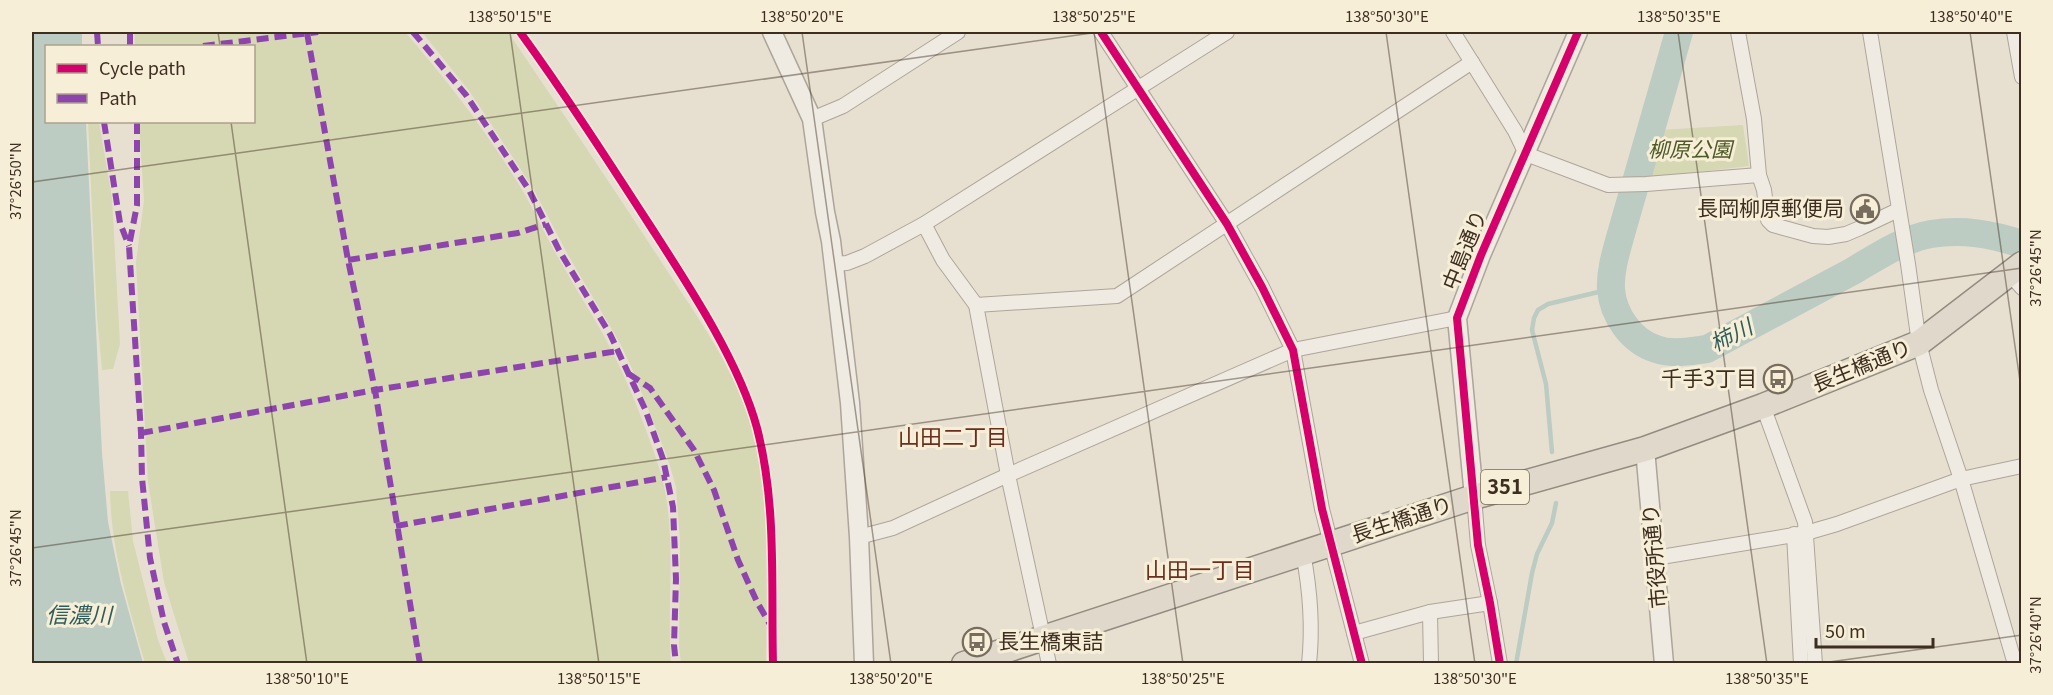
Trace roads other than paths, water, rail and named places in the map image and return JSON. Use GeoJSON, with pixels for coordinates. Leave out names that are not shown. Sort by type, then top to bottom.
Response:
{"type":"FeatureCollection","features":[{"type":"Feature","properties":{"kind":"highway","name":"長生橋通り"},"geometry":{"type":"LineString","coordinates":[[964,663],[1474,497],[1645,449],[1763,406],[1918,343],[2018,275]]}},
{"type":"Feature","properties":{"kind":"street"},"geometry":{"type":"LineString","coordinates":[[772,32],[812,119],[834,264],[850,403],[864,663]]}},
{"type":"Feature","properties":{"kind":"street"},"geometry":{"type":"LineString","coordinates":[[812,119],[843,106],[958,32]]}},
{"type":"Feature","properties":{"kind":"street"},"geometry":{"type":"LineString","coordinates":[[1101,32],[1227,224],[1293,350],[1329,544],[1362,663]]}},
{"type":"Feature","properties":{"kind":"street"},"geometry":{"type":"LineString","coordinates":[[834,264],[847,263],[865,256],[924,224],[1227,32]]}},
{"type":"Feature","properties":{"kind":"street"},"geometry":{"type":"LineString","coordinates":[[1453,32],[1515,131],[1526,154],[1608,185],[1759,175]]}},
{"type":"Feature","properties":{"kind":"street","name":"中島通り"},"geometry":{"type":"LineString","coordinates":[[1474,497],[1457,318],[1481,255],[1578,32]]}},
{"type":"Feature","properties":{"kind":"street"},"geometry":{"type":"LineString","coordinates":[[1738,32],[1754,119],[1759,175],[1764,190],[1768,220],[1773,225],[1813,236],[1828,237],[1845,234],[1898,210]]}},
{"type":"Feature","properties":{"kind":"street"},"geometry":{"type":"LineString","coordinates":[[1870,32],[1908,264],[1918,343],[2015,663]]}},
{"type":"Feature","properties":{"kind":"street"},"geometry":{"type":"LineString","coordinates":[[2014,32],[2022,77]]}},
{"type":"Feature","properties":{"kind":"street"},"geometry":{"type":"LineString","coordinates":[[976,306],[1117,296],[1472,62]]}},
{"type":"Feature","properties":{"kind":"street"},"geometry":{"type":"LineString","coordinates":[[924,224],[943,260],[976,306],[1008,475],[1049,663]]}},
{"type":"Feature","properties":{"kind":"street"},"geometry":{"type":"LineString","coordinates":[[859,537],[893,528],[1293,350],[1457,318]]}},
{"type":"Feature","properties":{"kind":"street"},"geometry":{"type":"LineString","coordinates":[[1763,406],[1805,522],[1800,534],[1801,663]]}},
{"type":"Feature","properties":{"kind":"street","name":"市役所通り"},"geometry":{"type":"LineString","coordinates":[[1645,449],[1664,663]]}},
{"type":"Feature","properties":{"kind":"street"},"geometry":{"type":"LineString","coordinates":[[1655,558],[1800,534],[1838,524],[1960,479],[2022,466]]}},
{"type":"Feature","properties":{"kind":"street"},"geometry":{"type":"LineString","coordinates":[[1474,497],[1478,545],[1500,663]]}},
{"type":"Feature","properties":{"kind":"street"},"geometry":{"type":"LineString","coordinates":[[1800,534],[1815,663]]}},
{"type":"Feature","properties":{"kind":"street"},"geometry":{"type":"LineString","coordinates":[[1303,553],[1308,577],[1311,629],[1309,663]]}},
{"type":"Feature","properties":{"kind":"street"},"geometry":{"type":"LineString","coordinates":[[1354,633],[1430,612],[1490,603]]}},
{"type":"Feature","properties":{"kind":"street"},"geometry":{"type":"LineString","coordinates":[[1430,612],[1431,663]]}},
{"type":"Feature","properties":{"kind":"water","name":"信濃川"},"geometry":{"type":"Polygon","coordinates":[[[32,32],[82,32],[82,45],[45,45],[45,123],[86,123],[102,453],[108,522],[121,584],[143,663],[32,663],[32,32]]]}},
{"type":"Feature","properties":{"kind":"waterway","name":"柿川"},"geometry":{"type":"LineString","coordinates":[[1679,32],[1611,275],[1612,299],[1615,308],[1631,333],[1647,345],[1668,352],[1707,349],[1890,249],[1921,236],[1966,232],[2022,244]]}},
{"type":"Feature","properties":{"kind":"waterway"},"geometry":{"type":"LineString","coordinates":[[1552,452],[1546,384],[1532,330],[1534,318],[1538,310],[1548,304],[1611,289]]}},
{"type":"Feature","properties":{"kind":"waterway"},"geometry":{"type":"LineString","coordinates":[[1516,664],[1532,573],[1537,554],[1552,523],[1556,503]]}},
{"type":"Feature","properties":{"kind":"place","name":"長岡柳原郵便局"},"geometry":{"type":"Point","coordinates":[1865,209]}},
{"type":"Feature","properties":{"kind":"place","name":"千手3丁目"},"geometry":{"type":"Point","coordinates":[1778,379]}},
{"type":"Feature","properties":{"kind":"place","name":"長生橋東詰"},"geometry":{"type":"Point","coordinates":[977,642]}},
{"type":"Feature","properties":{"kind":"district","name":"山田二丁目"},"geometry":{"type":"Point","coordinates":[953,437]}},
{"type":"Feature","properties":{"kind":"district","name":"山田一丁目"},"geometry":{"type":"Point","coordinates":[1200,570]}},
{"type":"Feature","properties":{"kind":"park label","name":"柳原公園"},"geometry":{"type":"Point","coordinates":[1690,150]}}]}
